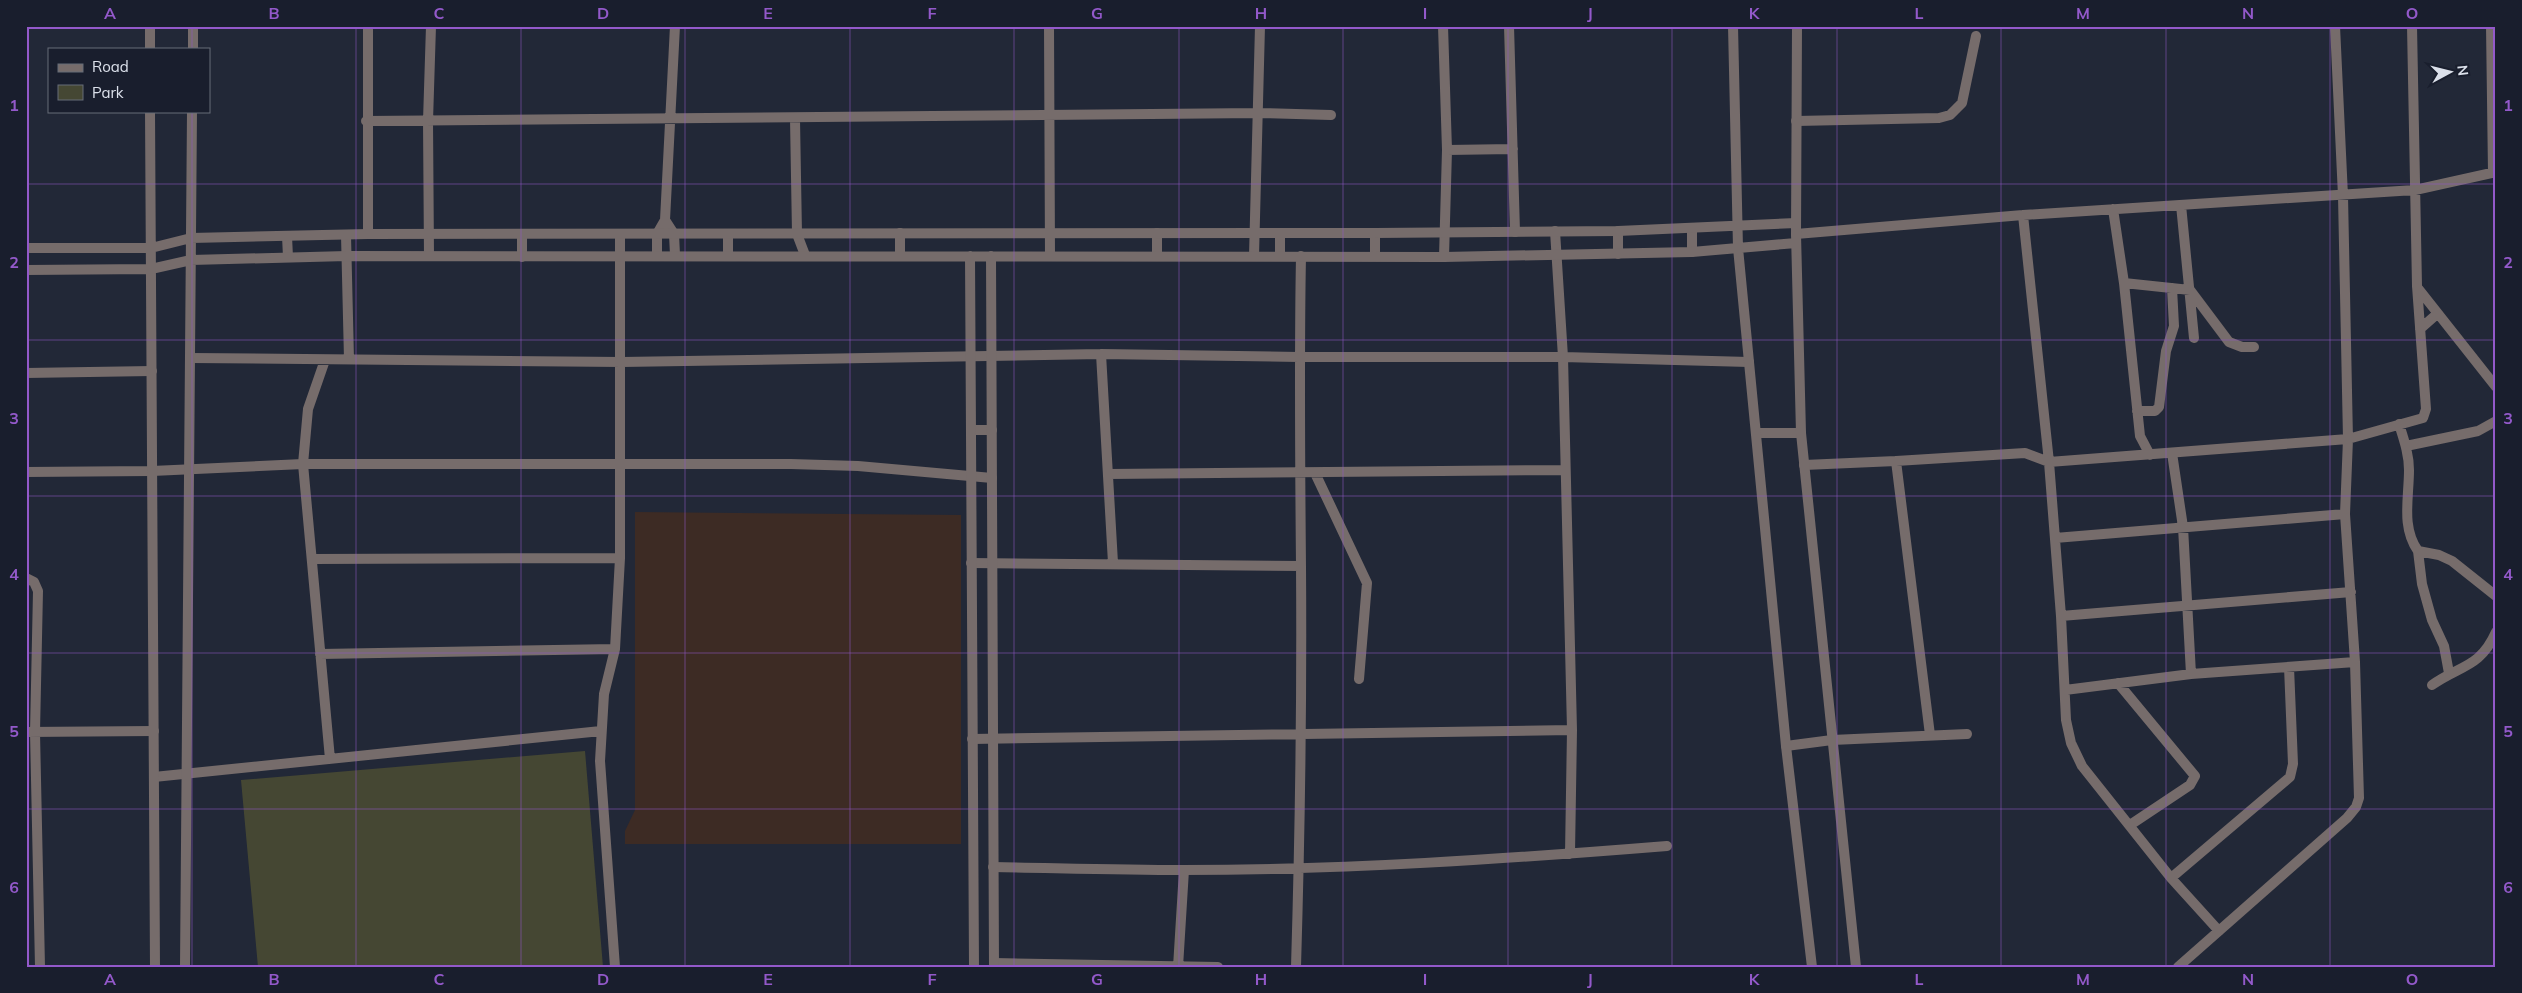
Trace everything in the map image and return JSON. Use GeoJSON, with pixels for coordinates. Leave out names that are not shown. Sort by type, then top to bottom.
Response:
{"type":"FeatureCollection","features":[{"type":"Feature","properties":{"kind":"street"},"geometry":{"type":"LineString","coordinates":[[150,26],[150,48]]}},
{"type":"Feature","properties":{"kind":"street"},"geometry":{"type":"LineString","coordinates":[[192,48],[193,26]]}},
{"type":"Feature","properties":{"kind":"street"},"geometry":{"type":"LineString","coordinates":[[368,26],[366,122],[368,234]]}},
{"type":"Feature","properties":{"kind":"street"},"geometry":{"type":"LineString","coordinates":[[429,256],[428,121],[431,26]]}},
{"type":"Feature","properties":{"kind":"street"},"geometry":{"type":"LineString","coordinates":[[657,255],[657,234],[665,220],[675,26]]}},
{"type":"Feature","properties":{"kind":"street"},"geometry":{"type":"LineString","coordinates":[[1049,26],[1050,256]]}},
{"type":"Feature","properties":{"kind":"street"},"geometry":{"type":"LineString","coordinates":[[1254,256],[1253,233],[1259,113],[1260,26]]}},
{"type":"Feature","properties":{"kind":"street"},"geometry":{"type":"LineString","coordinates":[[1443,26],[1447,150],[1444,257]]}},
{"type":"Feature","properties":{"kind":"street"},"geometry":{"type":"LineString","coordinates":[[1509,26],[1515,232]]}},
{"type":"Feature","properties":{"kind":"street"},"geometry":{"type":"LineString","coordinates":[[1733,26],[1736,226],[1786,746],[1812,967]]}},
{"type":"Feature","properties":{"kind":"street"},"geometry":{"type":"LineString","coordinates":[[1797,26],[1796,233],[1801,434],[1856,967]]}},
{"type":"Feature","properties":{"kind":"street"},"geometry":{"type":"LineString","coordinates":[[2178,967],[2356,808],[2360,785],[2355,662],[2345,514],[2348,439],[2343,196],[2335,26]]}},
{"type":"Feature","properties":{"kind":"street"},"geometry":{"type":"LineString","coordinates":[[1804,464],[1896,461],[2025,453],[2049,462],[2150,455],[2348,439],[2423,418],[2426,414],[2417,286],[2412,26]]}},
{"type":"Feature","properties":{"kind":"street"},"geometry":{"type":"LineString","coordinates":[[26,270],[151,268],[191,260],[347,256],[1444,257],[1692,252],[1738,248],[1796,233],[2023,215],[2415,190],[2494,172],[2492,26]]}},
{"type":"Feature","properties":{"kind":"street"},"geometry":{"type":"LineString","coordinates":[[1796,121],[1939,118],[1950,115],[1962,103],[1976,36]]}},
{"type":"Feature","properties":{"kind":"street"},"geometry":{"type":"LineString","coordinates":[[150,112],[155,967]]}},
{"type":"Feature","properties":{"kind":"street"},"geometry":{"type":"LineString","coordinates":[[185,967],[192,112]]}},
{"type":"Feature","properties":{"kind":"street"},"geometry":{"type":"LineString","coordinates":[[366,122],[1259,113],[1331,115]]}},
{"type":"Feature","properties":{"kind":"street"},"geometry":{"type":"LineString","coordinates":[[795,119],[797,234],[805,255]]}},
{"type":"Feature","properties":{"kind":"street"},"geometry":{"type":"LineString","coordinates":[[1447,150],[1513,149]]}},
{"type":"Feature","properties":{"kind":"street"},"geometry":{"type":"LineString","coordinates":[[2181,205],[2194,338]]}},
{"type":"Feature","properties":{"kind":"street"},"geometry":{"type":"LineString","coordinates":[[2113,209],[2124,283],[2137,411],[2142,443],[2150,455]]}},
{"type":"Feature","properties":{"kind":"street"},"geometry":{"type":"LineString","coordinates":[[2023,215],[2049,462],[2068,732],[2077,756],[2171,878],[2218,931]]}},
{"type":"Feature","properties":{"kind":"street"},"geometry":{"type":"LineString","coordinates":[[665,220],[674,234],[675,255]]}},
{"type":"Feature","properties":{"kind":"street"},"geometry":{"type":"LineString","coordinates":[[26,248],[151,248],[191,238],[346,234],[1555,232],[1736,226],[1796,233]]}},
{"type":"Feature","properties":{"kind":"street"},"geometry":{"type":"LineString","coordinates":[[1692,228],[1692,252]]}},
{"type":"Feature","properties":{"kind":"street"},"geometry":{"type":"LineString","coordinates":[[1618,231],[1618,254]]}},
{"type":"Feature","properties":{"kind":"street"},"geometry":{"type":"LineString","coordinates":[[900,232],[900,256]]}},
{"type":"Feature","properties":{"kind":"street"},"geometry":{"type":"LineString","coordinates":[[1555,232],[1563,357],[1564,470],[1572,730],[1570,854]]}},
{"type":"Feature","properties":{"kind":"street"},"geometry":{"type":"LineString","coordinates":[[1157,233],[1157,256]]}},
{"type":"Feature","properties":{"kind":"street"},"geometry":{"type":"LineString","coordinates":[[1280,233],[1280,256]]}},
{"type":"Feature","properties":{"kind":"street"},"geometry":{"type":"LineString","coordinates":[[1375,233],[1375,256]]}},
{"type":"Feature","properties":{"kind":"street"},"geometry":{"type":"LineString","coordinates":[[346,234],[349,359]]}},
{"type":"Feature","properties":{"kind":"street"},"geometry":{"type":"LineString","coordinates":[[522,234],[522,257]]}},
{"type":"Feature","properties":{"kind":"street"},"geometry":{"type":"LineString","coordinates":[[616,967],[600,760],[604,694],[615,649],[620,558],[622,362],[620,234]]}},
{"type":"Feature","properties":{"kind":"street"},"geometry":{"type":"LineString","coordinates":[[728,234],[728,256]]}},
{"type":"Feature","properties":{"kind":"street"},"geometry":{"type":"LineString","coordinates":[[287,236],[288,257]]}},
{"type":"Feature","properties":{"kind":"street"},"geometry":{"type":"LineString","coordinates":[[970,256],[974,967]]}},
{"type":"Feature","properties":{"kind":"street"},"geometry":{"type":"LineString","coordinates":[[991,256],[994,965],[1218,967]]}},
{"type":"Feature","properties":{"kind":"street"},"geometry":{"type":"LineString","coordinates":[[1296,967],[1301,566],[1298,472],[1301,256]]}},
{"type":"Feature","properties":{"kind":"street"},"geometry":{"type":"LineString","coordinates":[[2124,283],[2190,290],[2229,342],[2242,347],[2254,347]]}},
{"type":"Feature","properties":{"kind":"street"},"geometry":{"type":"LineString","coordinates":[[2417,286],[2496,387]]}},
{"type":"Feature","properties":{"kind":"street"},"geometry":{"type":"LineString","coordinates":[[2137,411],[2155,411],[2159,406],[2166,351],[2174,326],[2172,288]]}},
{"type":"Feature","properties":{"kind":"street"},"geometry":{"type":"LineString","coordinates":[[2420,329],[2437,314]]}},
{"type":"Feature","properties":{"kind":"street"},"geometry":{"type":"LineString","coordinates":[[190,358],[622,362],[1101,354],[1299,358],[1563,357],[1749,362]]}},
{"type":"Feature","properties":{"kind":"street"},"geometry":{"type":"LineString","coordinates":[[1101,354],[1113,563]]}},
{"type":"Feature","properties":{"kind":"street"},"geometry":{"type":"LineString","coordinates":[[325,360],[308,410],[303,464],[330,759]]}},
{"type":"Feature","properties":{"kind":"street"},"geometry":{"type":"LineString","coordinates":[[26,374],[152,371]]}},
{"type":"Feature","properties":{"kind":"street"},"geometry":{"type":"LineString","coordinates":[[2406,446],[2478,431],[2496,421]]}},
{"type":"Feature","properties":{"kind":"street"},"geometry":{"type":"LineString","coordinates":[[2399,424],[2406,446],[2409,470],[2406,499],[2408,528],[2412,543],[2418,551],[2422,584],[2432,620],[2444,646],[2448,673]]}},
{"type":"Feature","properties":{"kind":"street"},"geometry":{"type":"LineString","coordinates":[[970,430],[992,430]]}},
{"type":"Feature","properties":{"kind":"street"},"geometry":{"type":"LineString","coordinates":[[1756,433],[1801,434]]}},
{"type":"Feature","properties":{"kind":"street"},"geometry":{"type":"LineString","coordinates":[[2172,453],[2183,526],[2191,674]]}},
{"type":"Feature","properties":{"kind":"street"},"geometry":{"type":"LineString","coordinates":[[1896,461],[1930,735]]}},
{"type":"Feature","properties":{"kind":"street"},"geometry":{"type":"LineString","coordinates":[[26,472],[152,471],[303,464],[824,464],[992,478]]}},
{"type":"Feature","properties":{"kind":"street"},"geometry":{"type":"LineString","coordinates":[[1108,474],[1564,470]]}},
{"type":"Feature","properties":{"kind":"street"},"geometry":{"type":"LineString","coordinates":[[1315,473],[1367,583],[1359,680]]}},
{"type":"Feature","properties":{"kind":"street"},"geometry":{"type":"LineString","coordinates":[[2055,538],[2345,514]]}},
{"type":"Feature","properties":{"kind":"street"},"geometry":{"type":"LineString","coordinates":[[2418,551],[2438,555],[2452,561],[2496,596]]}},
{"type":"Feature","properties":{"kind":"street"},"geometry":{"type":"LineString","coordinates":[[313,559],[620,558]]}},
{"type":"Feature","properties":{"kind":"street"},"geometry":{"type":"LineString","coordinates":[[971,563],[1301,566]]}},
{"type":"Feature","properties":{"kind":"street"},"geometry":{"type":"LineString","coordinates":[[26,578],[34,582],[38,591],[30,732],[40,967]]}},
{"type":"Feature","properties":{"kind":"street"},"geometry":{"type":"LineString","coordinates":[[2061,616],[2351,592]]}},
{"type":"Feature","properties":{"kind":"street"},"geometry":{"type":"LineString","coordinates":[[2432,685],[2448,673],[2480,658],[2491,644],[2496,632]]}},
{"type":"Feature","properties":{"kind":"street"},"geometry":{"type":"LineString","coordinates":[[320,654],[615,649]]}},
{"type":"Feature","properties":{"kind":"street"},"geometry":{"type":"LineString","coordinates":[[2065,690],[2191,674],[2355,662]]}},
{"type":"Feature","properties":{"kind":"street"},"geometry":{"type":"LineString","coordinates":[[2171,878],[2290,777],[2293,764],[2289,667]]}},
{"type":"Feature","properties":{"kind":"street"},"geometry":{"type":"LineString","coordinates":[[2118,683],[2195,776],[2190,785],[2130,825]]}},
{"type":"Feature","properties":{"kind":"street"},"geometry":{"type":"LineString","coordinates":[[972,739],[1572,730]]}},
{"type":"Feature","properties":{"kind":"street"},"geometry":{"type":"LineString","coordinates":[[30,732],[154,731]]}},
{"type":"Feature","properties":{"kind":"street"},"geometry":{"type":"LineString","coordinates":[[154,777],[601,731]]}},
{"type":"Feature","properties":{"kind":"street"},"geometry":{"type":"LineString","coordinates":[[1786,746],[1832,740],[1967,734]]}},
{"type":"Feature","properties":{"kind":"street"},"geometry":{"type":"LineString","coordinates":[[993,867],[1184,870],[1298,868],[1570,854],[1667,846]]}},
{"type":"Feature","properties":{"kind":"street"},"geometry":{"type":"LineString","coordinates":[[1178,966],[1184,870]]}},
{"type":"Feature","properties":{"kind":"shaded area"},"geometry":{"type":"Polygon","coordinates":[[[635,512],[961,515],[961,844],[625,844],[625,831],[635,810],[635,512]]]}},
{"type":"Feature","properties":{"kind":"green space"},"geometry":{"type":"Polygon","coordinates":[[[585,751],[603,967],[258,967],[241,780],[585,751]]]}}]}
